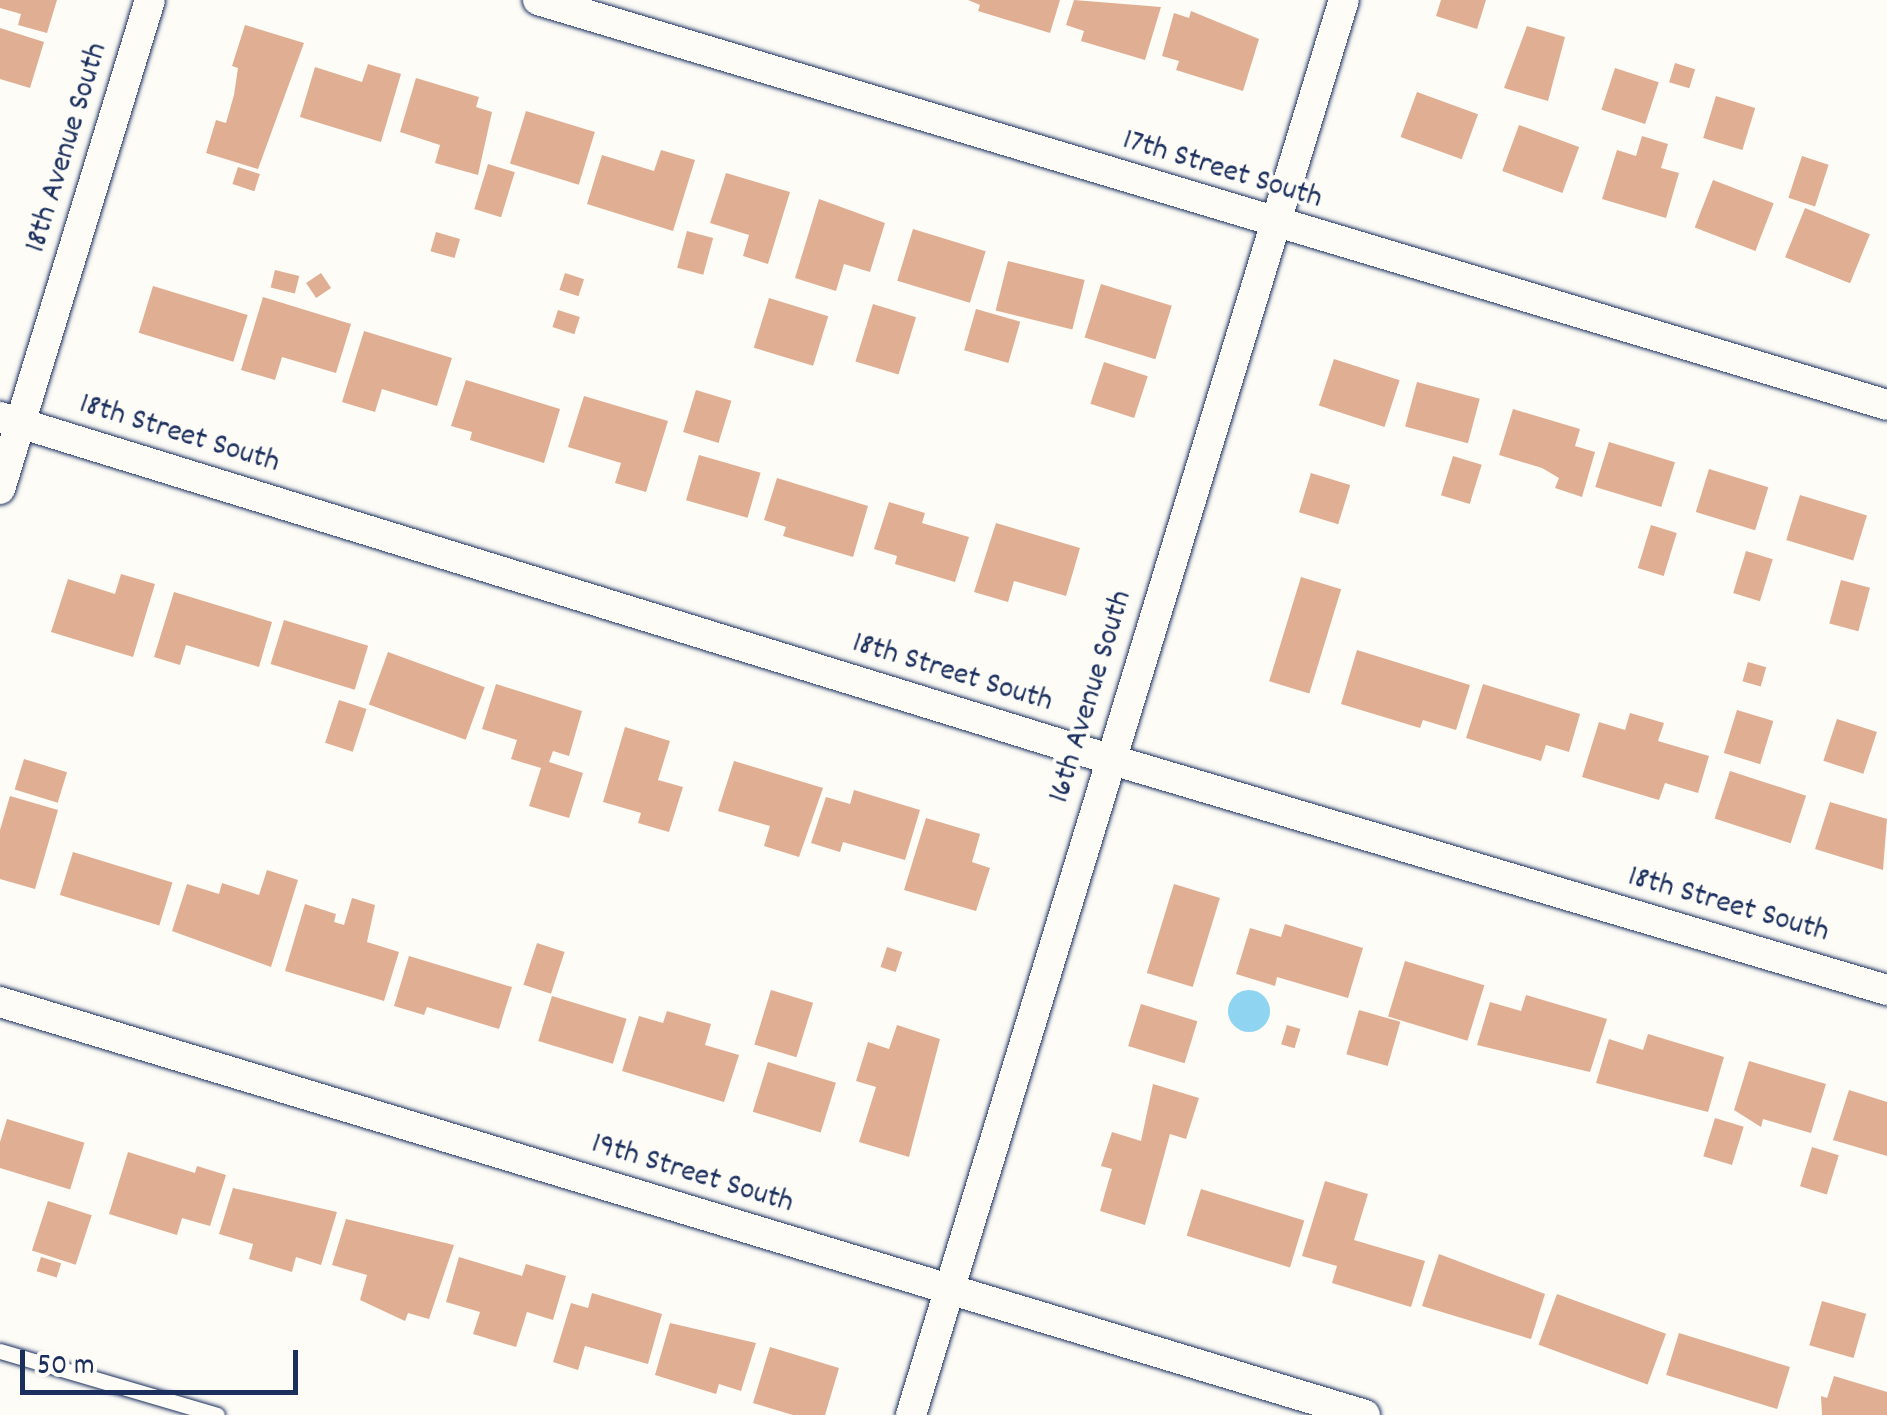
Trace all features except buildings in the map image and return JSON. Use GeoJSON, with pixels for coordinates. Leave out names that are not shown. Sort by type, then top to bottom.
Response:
{"type":"FeatureCollection","features":[{"type":"Feature","properties":{"kind":"street","name":"18th Avenue South"},"geometry":{"type":"LineString","coordinates":[[0,489],[10,420],[150,0]]}},
{"type":"Feature","properties":{"kind":"street","name":"17th Street South"},"geometry":{"type":"LineString","coordinates":[[538,0],[1887,405]]}},
{"type":"Feature","properties":{"kind":"street","name":"16th Avenue South"},"geometry":{"type":"LineString","coordinates":[[911,1415],[1108,759],[1344,0]]}},
{"type":"Feature","properties":{"kind":"street","name":"18th Street South"},"geometry":{"type":"LineString","coordinates":[[10,420],[1108,759],[1887,990]]}},
{"type":"Feature","properties":{"kind":"street","name":"19th Street South"},"geometry":{"type":"LineString","coordinates":[[0,1002],[1365,1415]]}},
{"type":"Feature","properties":{"kind":"lane"},"geometry":{"type":"LineString","coordinates":[[0,1351],[217,1415]]}},
{"type":"Feature","properties":{"kind":"water"},"geometry":{"type":"Polygon","coordinates":[[[1249,990],[1264,996],[1270,1011],[1264,1026],[1249,1032],[1234,1026],[1228,1011],[1234,996],[1249,990]]]}}]}
